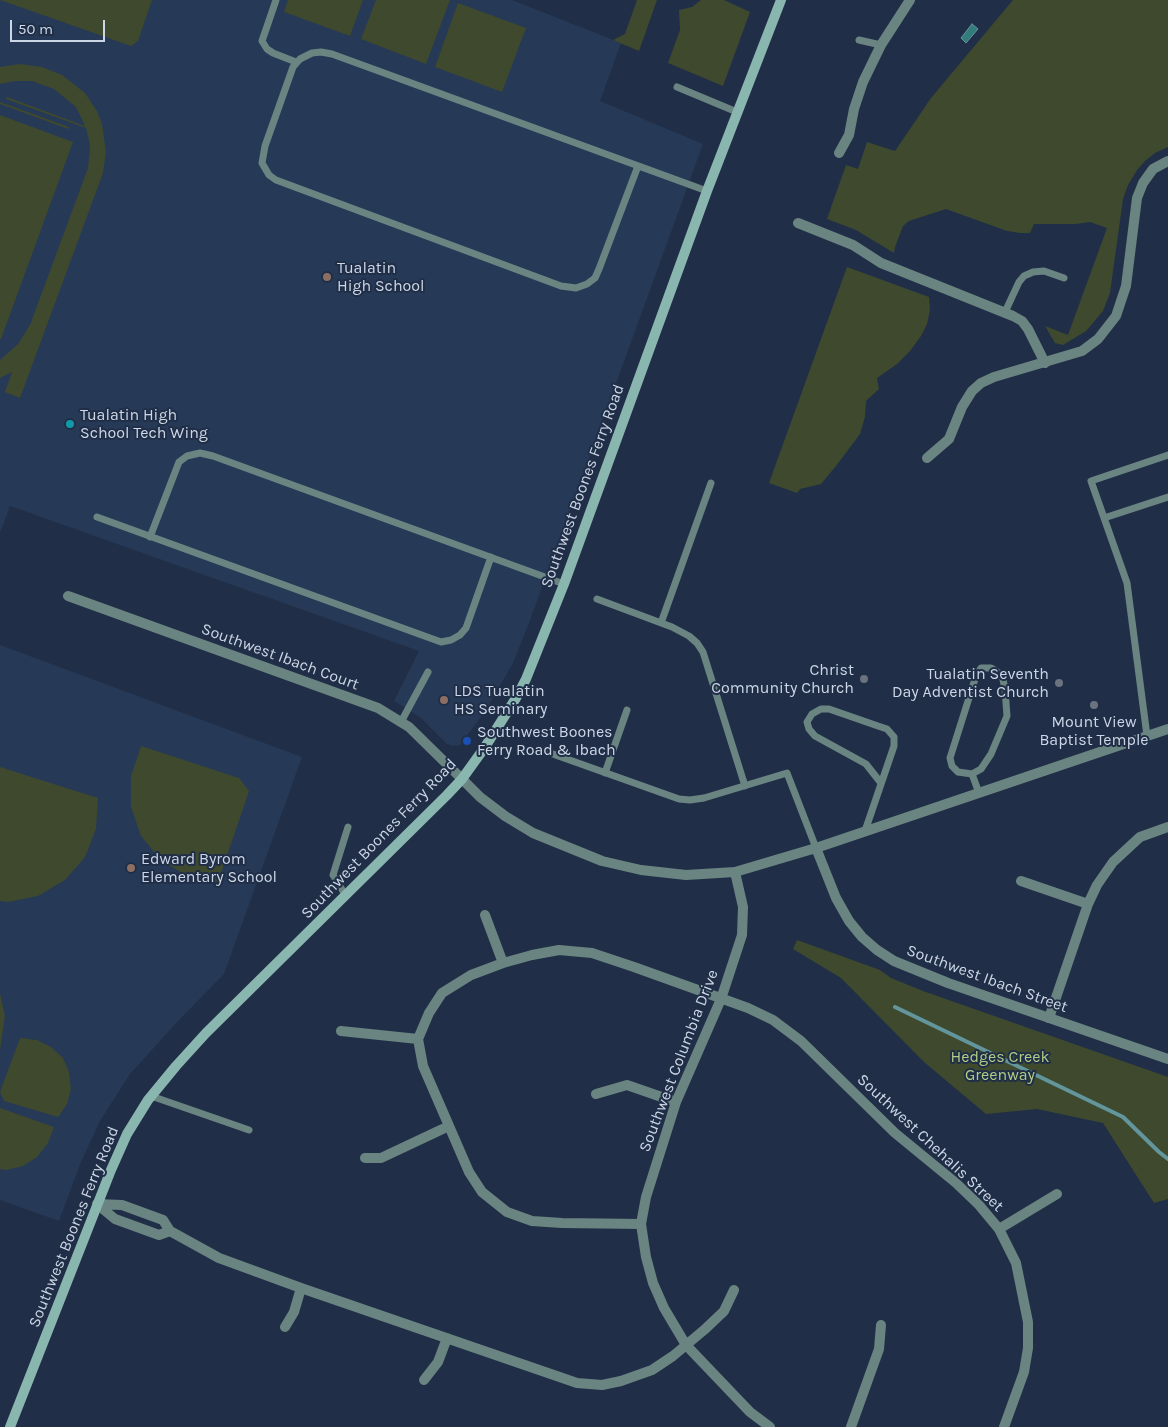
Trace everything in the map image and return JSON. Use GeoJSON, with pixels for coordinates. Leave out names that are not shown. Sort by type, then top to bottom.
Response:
{"type":"FeatureCollection","features":[{"type":"Feature","properties":{"kind":"main road","name":"Southwest Boones Ferry Road"},"geometry":{"type":"LineString","coordinates":[[10,1427],[97,1204],[127,1134],[151,1096],[206,1033],[426,817],[462,779],[505,716],[526,679],[564,584],[707,191],[781,0]]}},
{"type":"Feature","properties":{"kind":"street"},"geometry":{"type":"LineString","coordinates":[[839,153],[850,135],[854,108],[863,82],[881,45],[910,0]]}},
{"type":"Feature","properties":{"kind":"street"},"geometry":{"type":"LineString","coordinates":[[927,458],[949,439],[962,407],[972,391],[981,383],[994,377],[1082,351],[1098,339],[1116,316],[1126,286],[1136,198],[1143,182],[1153,169],[1168,162]]}},
{"type":"Feature","properties":{"kind":"street"},"geometry":{"type":"LineString","coordinates":[[798,223],[853,245],[881,263],[1006,312],[1028,328],[1045,363]]}},
{"type":"Feature","properties":{"kind":"street","name":"Southwest Ibach Court"},"geometry":{"type":"LineString","coordinates":[[68,596],[378,708],[401,722],[462,779]]}},
{"type":"Feature","properties":{"kind":"street"},"geometry":{"type":"LineString","coordinates":[[462,779],[480,797],[519,826],[602,861],[641,870],[670,874],[718,874],[736,872],[816,848],[1168,729]]}},
{"type":"Feature","properties":{"kind":"street"},"geometry":{"type":"LineString","coordinates":[[1049,1018],[1088,904],[1097,885],[1113,862],[1140,837],[1168,827]]}},
{"type":"Feature","properties":{"kind":"street","name":"Southwest Ibach Street"},"geometry":{"type":"LineString","coordinates":[[816,848],[836,898],[849,921],[862,937],[894,961],[914,970],[1168,1059]]}},
{"type":"Feature","properties":{"kind":"street","name":"Southwest Columbia Drive"},"geometry":{"type":"LineString","coordinates":[[736,872],[743,907],[744,924],[742,935],[720,999],[676,1102],[646,1197],[641,1224],[646,1257],[653,1283],[664,1308],[686,1345],[750,1412],[770,1427]]}},
{"type":"Feature","properties":{"kind":"street"},"geometry":{"type":"LineString","coordinates":[[1021,881],[1088,904]]}},
{"type":"Feature","properties":{"kind":"street"},"geometry":{"type":"LineString","coordinates":[[484,914],[503,963]]}},
{"type":"Feature","properties":{"kind":"street","name":"Southwest Chehalis Street"},"geometry":{"type":"LineString","coordinates":[[418,1039],[429,1013],[442,993],[471,976],[503,963],[559,950],[592,953],[748,1008],[773,1020],[801,1041],[895,1133],[956,1183],[999,1228],[1016,1263],[1028,1322],[1028,1348],[1024,1372],[1004,1427]]}},
{"type":"Feature","properties":{"kind":"street"},"geometry":{"type":"LineString","coordinates":[[341,1031],[418,1039],[423,1066],[469,1172],[482,1192],[507,1212],[532,1221],[641,1224]]}},
{"type":"Feature","properties":{"kind":"street"},"geometry":{"type":"LineString","coordinates":[[596,1094],[627,1085],[676,1102]]}},
{"type":"Feature","properties":{"kind":"street"},"geometry":{"type":"LineString","coordinates":[[365,1158],[381,1158],[449,1126]]}},
{"type":"Feature","properties":{"kind":"street"},"geometry":{"type":"LineString","coordinates":[[999,1228],[1057,1194]]}},
{"type":"Feature","properties":{"kind":"street"},"geometry":{"type":"LineString","coordinates":[[97,1204],[115,1219],[158,1235],[170,1231]]}},
{"type":"Feature","properties":{"kind":"street"},"geometry":{"type":"LineString","coordinates":[[97,1204],[122,1205],[163,1220],[170,1231],[219,1258],[577,1383],[602,1385],[621,1382],[652,1370],[686,1345],[724,1311],[734,1290]]}},
{"type":"Feature","properties":{"kind":"street"},"geometry":{"type":"LineString","coordinates":[[285,1327],[294,1312],[301,1288]]}},
{"type":"Feature","properties":{"kind":"street"},"geometry":{"type":"LineString","coordinates":[[851,1427],[879,1348],[881,1325]]}},
{"type":"Feature","properties":{"kind":"street"},"geometry":{"type":"LineString","coordinates":[[424,1380],[438,1362],[446,1338]]}},
{"type":"Feature","properties":{"kind":"lane"},"geometry":{"type":"LineString","coordinates":[[276,0],[262,41],[266,49],[296,62]]}},
{"type":"Feature","properties":{"kind":"lane"},"geometry":{"type":"LineString","coordinates":[[859,40],[881,45]]}},
{"type":"Feature","properties":{"kind":"lane"},"geometry":{"type":"LineString","coordinates":[[638,166],[595,278],[587,284],[576,288],[561,286],[283,183],[269,175],[262,163],[265,146],[296,62],[312,53],[321,52],[332,54],[707,191]]}},
{"type":"Feature","properties":{"kind":"lane"},"geometry":{"type":"LineString","coordinates":[[677,88],[737,112]]}},
{"type":"Feature","properties":{"kind":"lane"},"geometry":{"type":"LineString","coordinates":[[1006,312],[1019,282],[1024,276],[1033,272],[1044,272],[1064,278]]}},
{"type":"Feature","properties":{"kind":"lane"},"geometry":{"type":"LineString","coordinates":[[150,537],[179,462],[188,456],[200,454],[213,456],[564,584]]}},
{"type":"Feature","properties":{"kind":"lane"},"geometry":{"type":"LineString","coordinates":[[1147,736],[1127,583],[1091,480],[1168,455]]}},
{"type":"Feature","properties":{"kind":"lane"},"geometry":{"type":"LineString","coordinates":[[661,623],[711,483]]}},
{"type":"Feature","properties":{"kind":"lane"},"geometry":{"type":"LineString","coordinates":[[1104,518],[1168,497]]}},
{"type":"Feature","properties":{"kind":"lane"},"geometry":{"type":"LineString","coordinates":[[96,517],[441,642],[451,640],[460,635],[466,628],[491,557]]}},
{"type":"Feature","properties":{"kind":"lane"},"geometry":{"type":"LineString","coordinates":[[598,599],[689,636],[703,652],[745,786]]}},
{"type":"Feature","properties":{"kind":"lane"},"geometry":{"type":"LineString","coordinates":[[981,668],[991,668],[1002,675],[1007,716],[990,754],[980,769],[972,774],[958,772],[952,766],[950,758],[975,679],[981,668]]}},
{"type":"Feature","properties":{"kind":"lane"},"geometry":{"type":"LineString","coordinates":[[401,722],[428,672]]}},
{"type":"Feature","properties":{"kind":"lane"},"geometry":{"type":"LineString","coordinates":[[865,831],[882,783],[894,746],[894,737],[887,729],[829,709],[821,709],[812,714],[808,722],[809,729],[815,736],[866,764],[882,783]]}},
{"type":"Feature","properties":{"kind":"lane"},"geometry":{"type":"LineString","coordinates":[[605,773],[627,710]]}},
{"type":"Feature","properties":{"kind":"lane"},"geometry":{"type":"LineString","coordinates":[[550,753],[678,799],[698,799],[787,773],[816,848]]}},
{"type":"Feature","properties":{"kind":"lane"},"geometry":{"type":"LineString","coordinates":[[972,774],[979,793]]}},
{"type":"Feature","properties":{"kind":"lane"},"geometry":{"type":"LineString","coordinates":[[346,896],[333,875],[348,827]]}},
{"type":"Feature","properties":{"kind":"lane"},"geometry":{"type":"LineString","coordinates":[[151,1096],[249,1130]]}},
{"type":"Feature","properties":{"kind":"shaded area","name":"Tualatin High School"},"geometry":{"type":"Polygon","coordinates":[[[0,0],[512,0],[621,43],[600,101],[703,144],[529,623],[512,665],[484,713],[460,745],[453,746],[447,744],[421,718],[394,701],[419,651],[10,506],[0,533],[0,0]]]}},
{"type":"Feature","properties":{"kind":"shaded area"},"geometry":{"type":"Polygon","coordinates":[[[972,24],[978,29],[966,43],[961,38],[972,24]]]}},
{"type":"Feature","properties":{"kind":"shaded area","name":"Edward Byrom Elementary School"},"geometry":{"type":"Polygon","coordinates":[[[0,645],[302,757],[224,974],[130,1074],[100,1121],[81,1162],[59,1221],[0,1200],[0,645]]]}},
{"type":"Feature","properties":{"kind":"green space"},"geometry":{"type":"Polygon","coordinates":[[[0,0],[152,0],[138,41],[131,46],[0,0]]]}},
{"type":"Feature","properties":{"kind":"green space"},"geometry":{"type":"Polygon","coordinates":[[[288,0],[363,0],[350,36],[284,12],[288,0]]]}},
{"type":"Feature","properties":{"kind":"green space"},"geometry":{"type":"Polygon","coordinates":[[[376,0],[450,0],[426,64],[361,39],[376,0]]]}},
{"type":"Feature","properties":{"kind":"green space"},"geometry":{"type":"Polygon","coordinates":[[[637,0],[657,0],[639,51],[613,40],[625,34],[637,0]]]}},
{"type":"Feature","properties":{"kind":"green space"},"geometry":{"type":"Polygon","coordinates":[[[701,0],[724,0],[750,12],[723,86],[668,63],[680,30],[679,10],[692,7],[701,0]]]}},
{"type":"Feature","properties":{"kind":"green space"},"geometry":{"type":"Polygon","coordinates":[[[1013,0],[1168,0],[1168,147],[1155,153],[1145,161],[1128,185],[1123,199],[1110,293],[1103,311],[1086,331],[1063,345],[1055,343],[1045,326],[1068,335],[1107,228],[1090,222],[1034,224],[1030,233],[1020,233],[1007,231],[946,209],[909,221],[903,226],[894,253],[856,230],[827,219],[846,165],[858,169],[867,142],[895,151],[931,98],[1013,0]]]}},
{"type":"Feature","properties":{"kind":"green space"},"geometry":{"type":"Polygon","coordinates":[[[458,3],[526,28],[502,92],[435,67],[458,3]]]}},
{"type":"Feature","properties":{"kind":"green space"},"geometry":{"type":"Polygon","coordinates":[[[20,64],[42,67],[62,75],[85,93],[97,111],[102,124],[106,152],[103,173],[20,398],[5,392],[12,372],[0,378],[0,360],[18,344],[30,325],[88,168],[90,145],[86,128],[6,99],[7,97],[85,126],[76,107],[54,89],[32,81],[15,81],[0,84],[0,67],[20,64]]]}},
{"type":"Feature","properties":{"kind":"green space"},"geometry":{"type":"Polygon","coordinates":[[[0,102],[69,127],[68,129],[0,104],[0,102]]]}},
{"type":"Feature","properties":{"kind":"green space"},"geometry":{"type":"Polygon","coordinates":[[[0,115],[73,142],[1,339],[0,339],[0,115]]]}},
{"type":"Feature","properties":{"kind":"green space"},"geometry":{"type":"Polygon","coordinates":[[[847,267],[929,297],[930,310],[927,324],[910,351],[897,364],[877,378],[879,389],[866,401],[865,417],[860,434],[836,466],[821,484],[800,489],[797,493],[769,483],[847,267]]]}},
{"type":"Feature","properties":{"kind":"green space"},"geometry":{"type":"Polygon","coordinates":[[[141,746],[239,778],[249,791],[218,882],[187,876],[161,860],[141,836],[131,807],[131,776],[141,746]]]}},
{"type":"Feature","properties":{"kind":"green space"},"geometry":{"type":"Polygon","coordinates":[[[0,767],[98,798],[96,829],[85,857],[65,880],[38,896],[8,902],[0,901],[0,767]]]}},
{"type":"Feature","properties":{"kind":"green space","name":"Hedges Creek Greenway"},"geometry":{"type":"Polygon","coordinates":[[[797,940],[880,970],[891,978],[923,991],[1168,1077],[1168,1199],[1154,1203],[1103,1123],[1037,1109],[986,1114],[924,1062],[841,978],[793,949],[797,940]]]}},
{"type":"Feature","properties":{"kind":"green space"},"geometry":{"type":"Polygon","coordinates":[[[0,993],[5,1016],[0,1050],[0,993]]]}},
{"type":"Feature","properties":{"kind":"green space"},"geometry":{"type":"Polygon","coordinates":[[[20,1038],[37,1040],[51,1047],[63,1058],[69,1072],[71,1089],[67,1104],[58,1117],[4,1101],[0,1092],[20,1038]]]}},
{"type":"Feature","properties":{"kind":"green space"},"geometry":{"type":"Polygon","coordinates":[[[0,1108],[54,1127],[48,1143],[37,1157],[23,1166],[6,1170],[0,1169],[0,1108]]]}},
{"type":"Feature","properties":{"kind":"waterway"},"geometry":{"type":"LineString","coordinates":[[895,1007],[1123,1117],[1168,1159]]}},
{"type":"Feature","properties":{"kind":"place","name":"Tualatin High School"},"geometry":{"type":"Point","coordinates":[327,277]}},
{"type":"Feature","properties":{"kind":"place","name":"Tualatin High School Tech Wing"},"geometry":{"type":"Point","coordinates":[70,424]}},
{"type":"Feature","properties":{"kind":"place","name":"Christ Community Church"},"geometry":{"type":"Point","coordinates":[864,679]}},
{"type":"Feature","properties":{"kind":"place","name":"Tualatin Seventh Day Adventist Church"},"geometry":{"type":"Point","coordinates":[1059,683]}},
{"type":"Feature","properties":{"kind":"place","name":"LDS Tualatin HS Seminary"},"geometry":{"type":"Point","coordinates":[444,700]}},
{"type":"Feature","properties":{"kind":"place","name":"Mount View Baptist Temple"},"geometry":{"type":"Point","coordinates":[1094,705]}},
{"type":"Feature","properties":{"kind":"place","name":"Southwest Boones Ferry Road & Ibach"},"geometry":{"type":"Point","coordinates":[467,741]}},
{"type":"Feature","properties":{"kind":"place","name":"Edward Byrom Elementary School"},"geometry":{"type":"Point","coordinates":[131,868]}}]}
